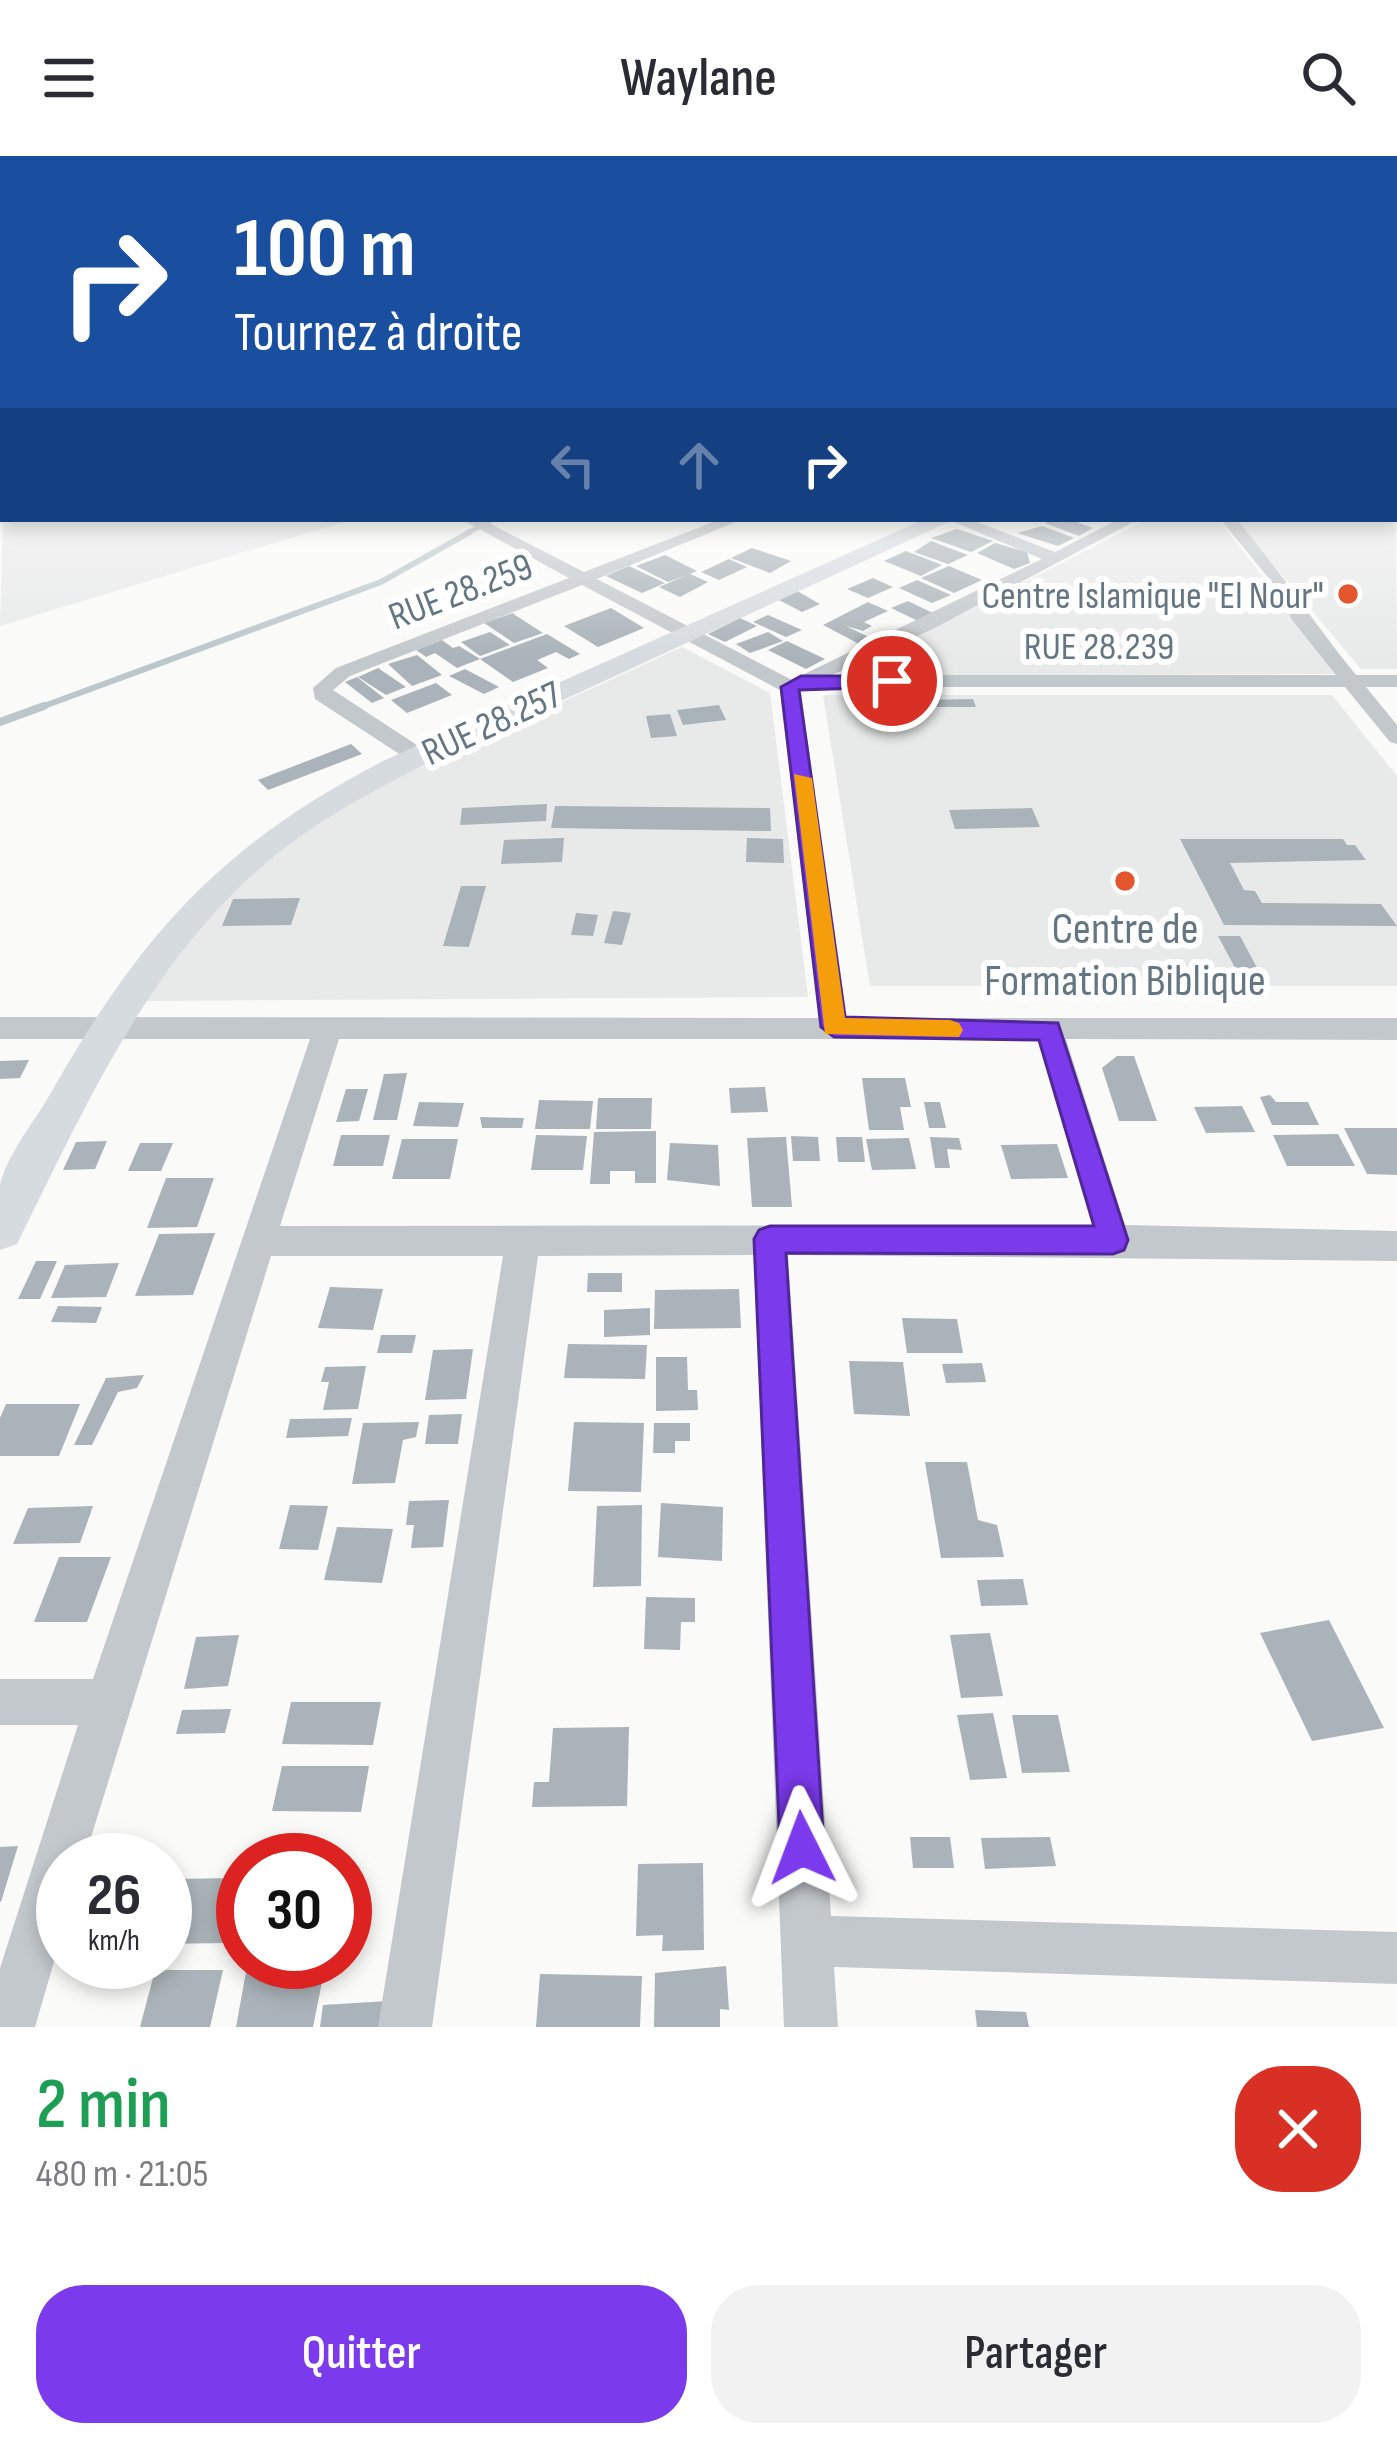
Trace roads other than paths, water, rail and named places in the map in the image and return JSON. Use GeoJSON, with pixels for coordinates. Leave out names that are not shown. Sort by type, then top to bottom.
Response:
{"type":"FeatureCollection","features":[{"type":"Feature","properties":{"kind":"street"},"geometry":{"type":"LineString","coordinates":[[475,522],[680,632],[796,684],[929,624],[1125,522]]}},
{"type":"Feature","properties":{"kind":"street","name":"RUE 28.259"},"geometry":{"type":"LineString","coordinates":[[418,757],[322,695],[322,688],[343,672],[727,522]]}},
{"type":"Feature","properties":{"kind":"street","name":"RUE 28.257"},"geometry":{"type":"LineString","coordinates":[[1,1226],[151,968],[236,870],[298,821],[418,757],[680,632],[937,522]]}},
{"type":"Feature","properties":{"kind":"street"},"geometry":{"type":"LineString","coordinates":[[963,522],[1055,558]]}},
{"type":"Feature","properties":{"kind":"street"},"geometry":{"type":"LineString","coordinates":[[1231,522],[1283,584],[1300,620],[1397,738]]}},
{"type":"Feature","properties":{"kind":"street","name":"RUE 28.239"},"geometry":{"type":"LineString","coordinates":[[796,684],[1397,681]]}},
{"type":"Feature","properties":{"kind":"street"},"geometry":{"type":"LineString","coordinates":[[796,684],[834,1027]]}},
{"type":"Feature","properties":{"kind":"street"},"geometry":{"type":"LineString","coordinates":[[8,2027],[108,1702],[329,1027]]}},
{"type":"Feature","properties":{"kind":"street"},"geometry":{"type":"LineString","coordinates":[[0,1028],[1397,1029]]}},
{"type":"Feature","properties":{"kind":"street"},"geometry":{"type":"LineString","coordinates":[[1049,1030],[1113,1240]]}},
{"type":"Feature","properties":{"kind":"street"},"geometry":{"type":"LineString","coordinates":[[405,2027],[523,1238]]}},
{"type":"Feature","properties":{"kind":"street"},"geometry":{"type":"LineString","coordinates":[[770,1239],[812,2027]]}},
{"type":"Feature","properties":{"kind":"street"},"geometry":{"type":"LineString","coordinates":[[262,1241],[1113,1240],[1397,1246]]}},
{"type":"Feature","properties":{"kind":"street"},"geometry":{"type":"LineString","coordinates":[[0,1702],[108,1702]]}},
{"type":"Feature","properties":{"kind":"street"},"geometry":{"type":"LineString","coordinates":[[807,1941],[1397,1958]]}},
{"type":"Feature","properties":{"kind":"waterway"},"geometry":{"type":"LineString","coordinates":[[464,535],[488,522]]}},
{"type":"Feature","properties":{"kind":"waterway"},"geometry":{"type":"LineString","coordinates":[[36,709],[381,582],[470,532]]}},
{"type":"Feature","properties":{"kind":"waterway"},"geometry":{"type":"LineString","coordinates":[[0,722],[44,706]]}},
{"type":"Feature","properties":{"kind":"place","name":"Centre Islamique \"El Nour\""},"geometry":{"type":"Point","coordinates":[1348,594]}},
{"type":"Feature","properties":{"kind":"place","name":"Centre de Formation Biblique"},"geometry":{"type":"Point","coordinates":[1125,881]}}]}
